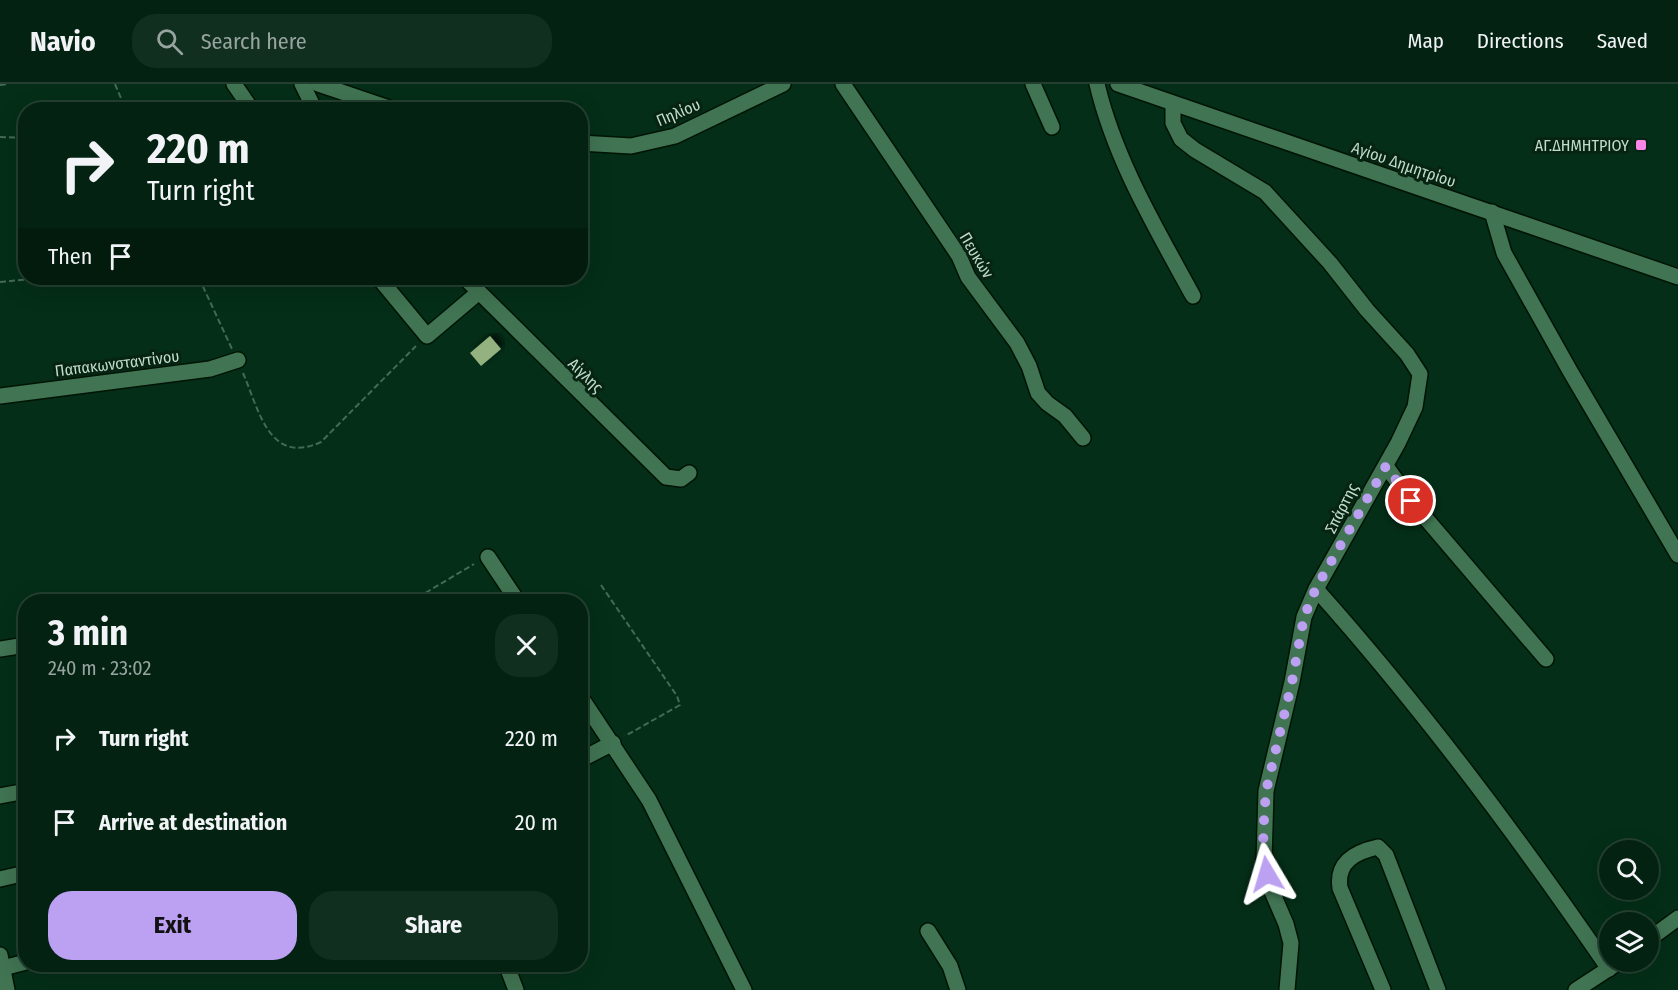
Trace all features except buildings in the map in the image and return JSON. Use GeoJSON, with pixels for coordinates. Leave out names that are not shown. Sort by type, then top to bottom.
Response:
{"type":"FeatureCollection","features":[{"type":"Feature","properties":{"kind":"street"},"geometry":{"type":"LineString","coordinates":[[234,84],[246,102]]}},
{"type":"Feature","properties":{"kind":"street"},"geometry":{"type":"LineString","coordinates":[[302,84],[311,102]]}},
{"type":"Feature","properties":{"kind":"street"},"geometry":{"type":"LineString","coordinates":[[318,84],[371,102]]}},
{"type":"Feature","properties":{"kind":"street","name":"Πηλίου"},"geometry":{"type":"LineString","coordinates":[[588,143],[631,146],[675,136],[783,84]]}},
{"type":"Feature","properties":{"kind":"street","name":"Πευκών"},"geometry":{"type":"LineString","coordinates":[[843,84],[959,256],[968,277],[1017,343],[1029,366],[1038,393],[1065,416],[1083,438]]}},
{"type":"Feature","properties":{"kind":"street"},"geometry":{"type":"LineString","coordinates":[[1033,84],[1052,126]]}},
{"type":"Feature","properties":{"kind":"street"},"geometry":{"type":"LineString","coordinates":[[1097,84],[1105,120],[1129,177],[1193,296]]}},
{"type":"Feature","properties":{"kind":"street","name":"Αγίου Δημητρίου"},"geometry":{"type":"LineString","coordinates":[[1118,84],[1173,105],[1678,277]]}},
{"type":"Feature","properties":{"kind":"street","name":"Σπάρτης"},"geometry":{"type":"LineString","coordinates":[[1173,105],[1173,123],[1181,139],[1264,192],[1330,263],[1367,310],[1407,354],[1420,374],[1420,389],[1415,406],[1386,466],[1316,588],[1304,617],[1263,812],[1264,861],[1270,887],[1286,924],[1291,943],[1287,990]]}},
{"type":"Feature","properties":{"kind":"street"},"geometry":{"type":"LineString","coordinates":[[1492,212],[1504,252],[1570,371],[1678,555]]}},
{"type":"Feature","properties":{"kind":"street"},"geometry":{"type":"LineString","coordinates":[[385,285],[427,336],[479,292]]}},
{"type":"Feature","properties":{"kind":"street","name":"Αίγλης"},"geometry":{"type":"LineString","coordinates":[[472,285],[666,477],[681,479],[689,472]]}},
{"type":"Feature","properties":{"kind":"street","name":"Παπακωνσταντίνου"},"geometry":{"type":"LineString","coordinates":[[0,396],[210,369],[238,360]]}},
{"type":"Feature","properties":{"kind":"street"},"geometry":{"type":"LineString","coordinates":[[1386,466],[1411,501],[1546,659]]}},
{"type":"Feature","properties":{"kind":"street"},"geometry":{"type":"LineString","coordinates":[[488,557],[513,594]]}},
{"type":"Feature","properties":{"kind":"street"},"geometry":{"type":"LineString","coordinates":[[1316,588],[1458,759],[1599,945]]}},
{"type":"Feature","properties":{"kind":"street"},"geometry":{"type":"LineString","coordinates":[[0,650],[18,647]]}},
{"type":"Feature","properties":{"kind":"street"},"geometry":{"type":"LineString","coordinates":[[588,707],[649,800],[744,990]]}},
{"type":"Feature","properties":{"kind":"street"},"geometry":{"type":"LineString","coordinates":[[588,756],[613,743]]}},
{"type":"Feature","properties":{"kind":"street"},"geometry":{"type":"LineString","coordinates":[[0,796],[18,793]]}},
{"type":"Feature","properties":{"kind":"street"},"geometry":{"type":"LineString","coordinates":[[1383,990],[1340,888],[1338,875],[1341,865],[1368,849],[1378,847],[1386,855],[1438,990]]}},
{"type":"Feature","properties":{"kind":"street"},"geometry":{"type":"LineString","coordinates":[[0,879],[18,875]]}},
{"type":"Feature","properties":{"kind":"street"},"geometry":{"type":"LineString","coordinates":[[1659,932],[1678,918]]}},
{"type":"Feature","properties":{"kind":"street"},"geometry":{"type":"LineString","coordinates":[[928,931],[950,966],[958,990]]}},
{"type":"Feature","properties":{"kind":"street"},"geometry":{"type":"LineString","coordinates":[[3,974],[18,966]]}},
{"type":"Feature","properties":{"kind":"street"},"geometry":{"type":"LineString","coordinates":[[509,972],[516,990]]}},
{"type":"Feature","properties":{"kind":"street"},"geometry":{"type":"LineString","coordinates":[[1576,990],[1603,972]]}},
{"type":"Feature","properties":{"kind":"path"},"geometry":{"type":"LineString","coordinates":[[0,85],[7,84]]}},
{"type":"Feature","properties":{"kind":"path"},"geometry":{"type":"LineString","coordinates":[[115,84],[123,102]]}},
{"type":"Feature","properties":{"kind":"path"},"geometry":{"type":"LineString","coordinates":[[0,137],[18,138]]}},
{"type":"Feature","properties":{"kind":"path"},"geometry":{"type":"LineString","coordinates":[[0,282],[18,280]]}},
{"type":"Feature","properties":{"kind":"path"},"geometry":{"type":"LineString","coordinates":[[202,285],[271,437],[282,445],[308,448],[321,442],[386,374],[427,336]]}},
{"type":"Feature","properties":{"kind":"path"},"geometry":{"type":"LineString","coordinates":[[424,594],[488,557]]}},
{"type":"Feature","properties":{"kind":"path"},"geometry":{"type":"LineString","coordinates":[[601,585],[677,696],[680,705],[613,743]]}},
{"type":"Feature","properties":{"kind":"place","name":"ΑΓ.ΔΗΜΗΤΡΙΟΥ"},"geometry":{"type":"Point","coordinates":[1641,145]}},
{"type":"Feature","properties":{"kind":"route"},"geometry":{"type":"LineString","coordinates":[[1267,874],[1263,835],[1266,791],[1292,682],[1304,617],[1316,588],[1336,557],[1386,466],[1411,501]]}}]}
